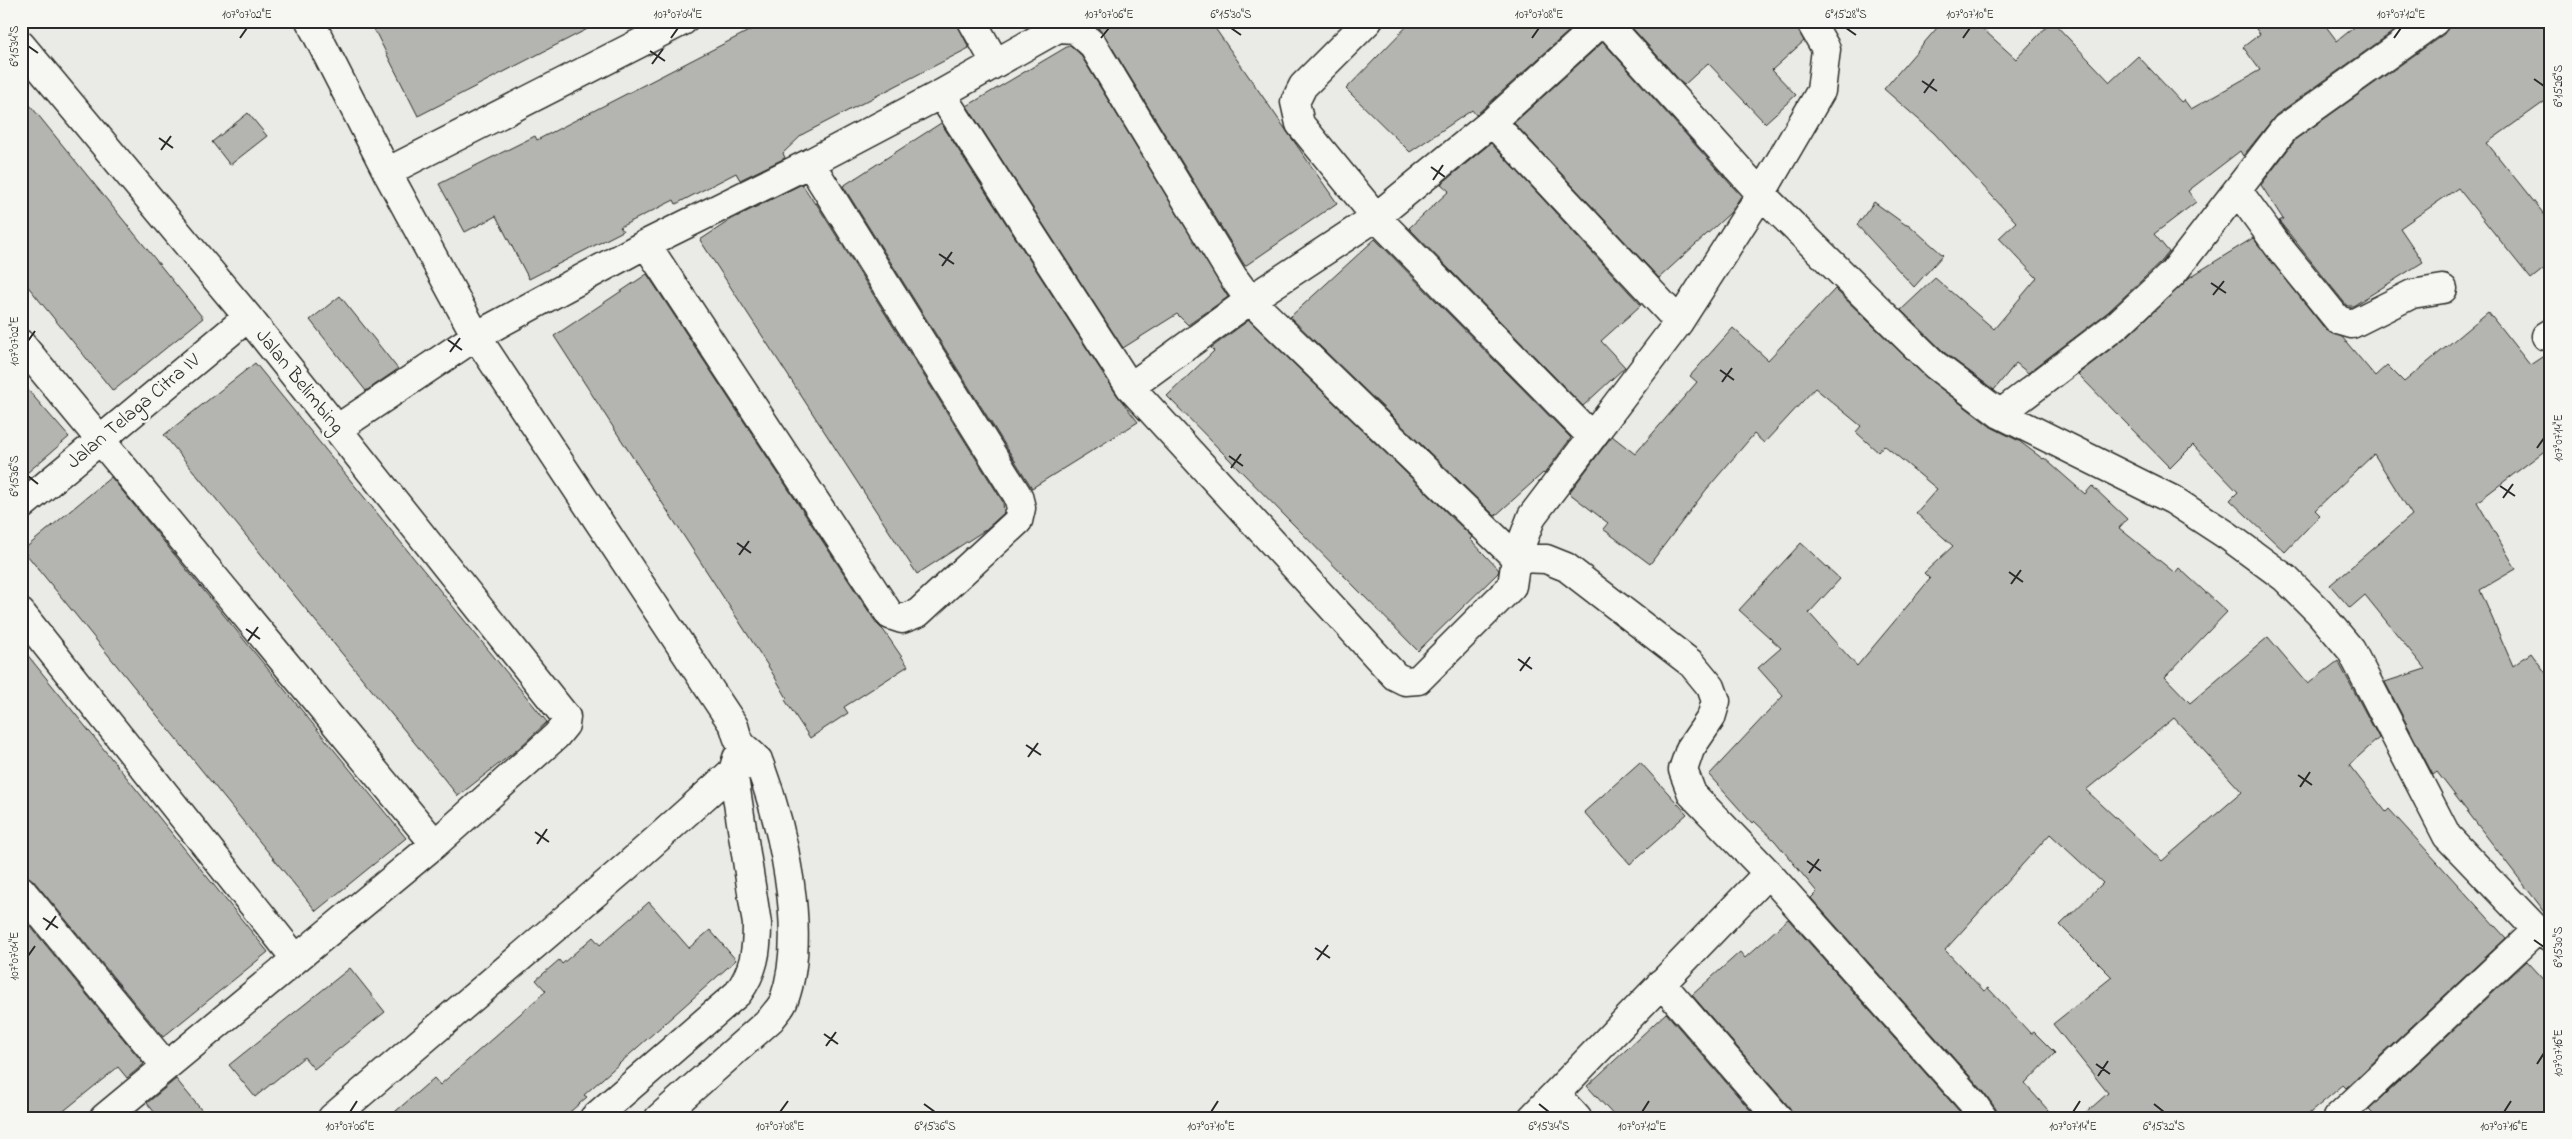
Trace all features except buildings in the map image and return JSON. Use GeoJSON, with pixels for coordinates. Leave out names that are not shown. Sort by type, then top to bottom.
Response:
{"type":"FeatureCollection","features":[{"type":"Feature","properties":{"kind":"street"},"geometry":{"type":"LineString","coordinates":[[310,21],[387,172],[476,336],[734,726],[749,752],[778,822],[791,897],[794,954],[784,1001],[771,1019],[667,1115]]}},
{"type":"Feature","properties":{"kind":"street"},"geometry":{"type":"LineString","coordinates":[[387,172],[683,21]]}},
{"type":"Feature","properties":{"kind":"street"},"geometry":{"type":"LineString","coordinates":[[972,21],[995,62]]}},
{"type":"Feature","properties":{"kind":"street"},"geometry":{"type":"LineString","coordinates":[[1368,21],[1303,86],[1295,102],[1300,124],[1376,217],[1592,436]]}},
{"type":"Feature","properties":{"kind":"street"},"geometry":{"type":"LineString","coordinates":[[1130,386],[1250,300],[1376,217],[1492,122],[1604,21],[1761,194],[1935,365],[2000,414],[2173,500],[2228,536],[2285,578],[2319,612],[2351,650],[2448,836],[2544,934],[2337,1118]]}},
{"type":"Feature","properties":{"kind":"street"},"geometry":{"type":"LineString","coordinates":[[942,94],[1130,386],[1396,676],[1405,681],[1418,680],[1512,586],[1516,558],[1532,516],[1679,322],[1761,194],[1821,91],[1826,49],[1810,21]]}},
{"type":"Feature","properties":{"kind":"street"},"geometry":{"type":"LineString","coordinates":[[2000,414],[2118,324],[2173,273],[2286,128],[2435,21]]}},
{"type":"Feature","properties":{"kind":"street"},"geometry":{"type":"LineString","coordinates":[[337,429],[476,336],[646,244],[810,163],[942,94],[995,62],[1058,28],[1076,29],[1092,44],[1233,277],[1250,300],[1516,558],[1546,560],[1566,567],[1692,664],[1711,687],[1716,702],[1712,718],[1690,749],[1683,770],[1692,794],[1768,873],[1972,1102],[1983,1118]]}},
{"type":"Feature","properties":{"kind":"street","name":"Jalan Belimbing"},"geometry":{"type":"LineString","coordinates":[[21,46],[248,318],[564,712],[565,725],[435,844]]}},
{"type":"Feature","properties":{"kind":"street"},"geometry":{"type":"LineString","coordinates":[[1492,122],[1679,322]]}},
{"type":"Feature","properties":{"kind":"street"},"geometry":{"type":"LineString","coordinates":[[646,244],[890,615],[902,619],[918,613],[1018,521],[1022,508],[1012,488],[810,163]]}},
{"type":"Feature","properties":{"kind":"street"},"geometry":{"type":"LineString","coordinates":[[2238,191],[2278,246],[2338,320],[2352,324],[2412,294],[2443,289]]}},
{"type":"Feature","properties":{"kind":"street","name":"Jalan Telaga Citra IV"},"geometry":{"type":"LineString","coordinates":[[21,506],[248,318]]}},
{"type":"Feature","properties":{"kind":"street"},"geometry":{"type":"LineString","coordinates":[[21,344],[435,844],[104,1118]]}},
{"type":"Feature","properties":{"kind":"street"},"geometry":{"type":"LineString","coordinates":[[21,613],[296,959]]}},
{"type":"Feature","properties":{"kind":"street"},"geometry":{"type":"LineString","coordinates":[[332,1118],[627,866],[733,771],[749,752]]}},
{"type":"Feature","properties":{"kind":"street"},"geometry":{"type":"LineString","coordinates":[[594,1118],[738,993],[749,978],[754,964],[757,924],[733,771]]}},
{"type":"Feature","properties":{"kind":"street"},"geometry":{"type":"LineString","coordinates":[[1532,1118],[1768,873]]}},
{"type":"Feature","properties":{"kind":"street"},"geometry":{"type":"LineString","coordinates":[[21,890],[166,1066]]}},
{"type":"Feature","properties":{"kind":"street"},"geometry":{"type":"LineString","coordinates":[[757,924],[793,928]]}},
{"type":"Feature","properties":{"kind":"street"},"geometry":{"type":"LineString","coordinates":[[1661,983],[1778,1118]]}},
{"type":"Feature","properties":{"kind":"street"},"geometry":{"type":"LineString","coordinates":[[1555,1094],[1576,1118]]}}]}
